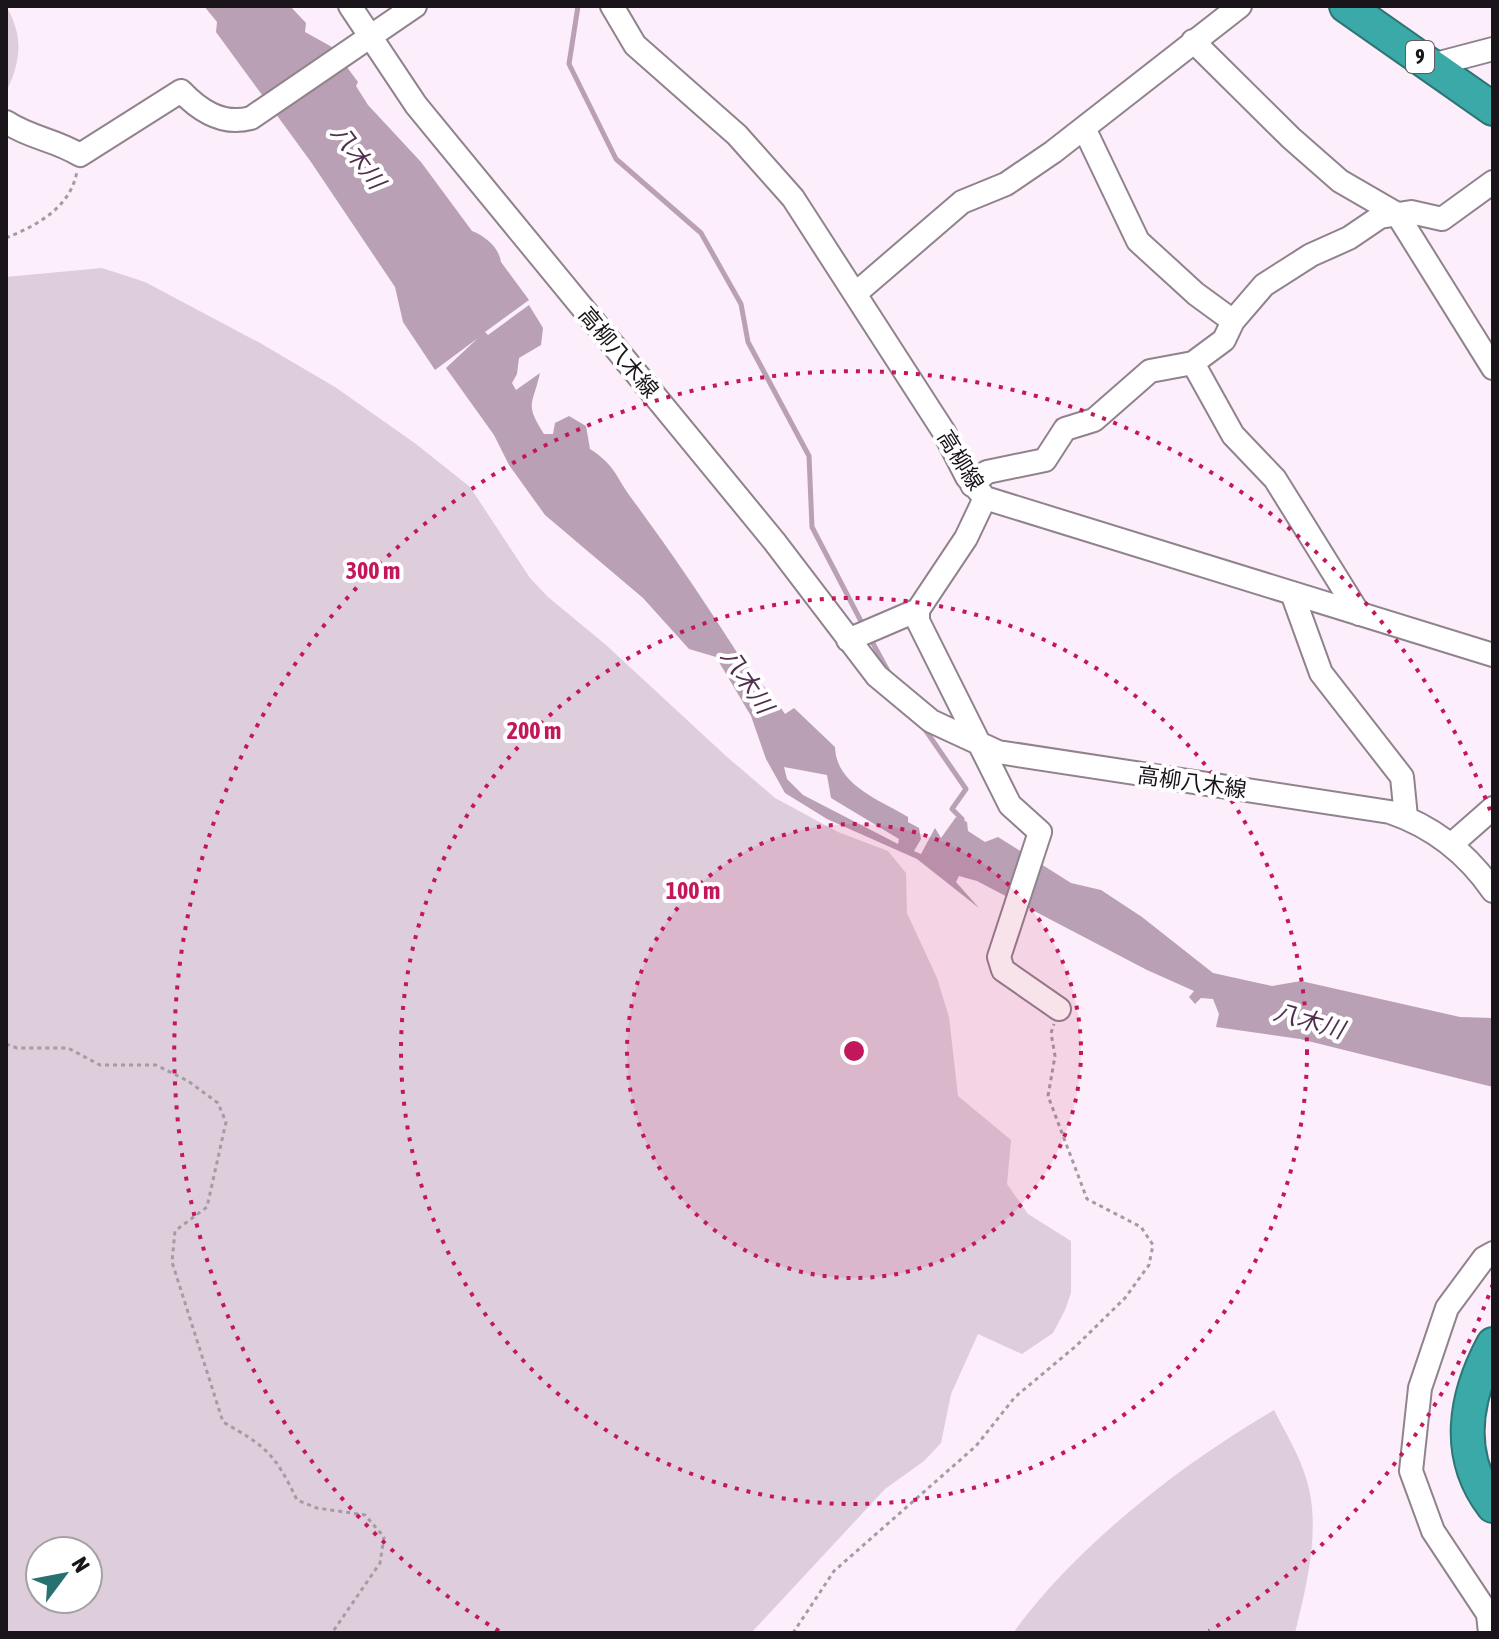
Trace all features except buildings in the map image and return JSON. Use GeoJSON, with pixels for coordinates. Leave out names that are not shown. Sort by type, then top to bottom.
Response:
{"type":"FeatureCollection","features":[{"type":"Feature","properties":{"kind":"highway","name":"9"},"geometry":{"type":"LineString","coordinates":[[1346,6],[1493,109]]}},
{"type":"Feature","properties":{"kind":"highway"},"geometry":{"type":"LineString","coordinates":[[1493,1344],[1475,1377],[1467,1414],[1468,1453],[1493,1506]]}},
{"type":"Feature","properties":{"kind":"highway"},"geometry":{"type":"LineString","coordinates":[[1493,1384],[1484,1413],[1487,1454],[1493,1468]]}},
{"type":"Feature","properties":{"kind":"street","name":"高柳八木線"},"geometry":{"type":"LineString","coordinates":[[350,6],[361,44],[439,133],[765,529],[861,635],[894,693],[931,721],[978,746],[1053,763],[1348,803],[1406,817],[1452,844],[1493,891]]}},
{"type":"Feature","properties":{"kind":"street"},"geometry":{"type":"LineString","coordinates":[[6,122],[31,138],[59,142],[80,155],[181,91],[200,111],[227,119],[251,118],[415,6]]}},
{"type":"Feature","properties":{"kind":"street","name":"高柳線"},"geometry":{"type":"LineString","coordinates":[[612,6],[635,45],[719,118],[772,171],[944,432],[979,492],[1019,512],[1493,655]]}},
{"type":"Feature","properties":{"kind":"street"},"geometry":{"type":"LineString","coordinates":[[855,294],[962,202],[1006,184],[1084,128],[1240,6]]}},
{"type":"Feature","properties":{"kind":"street"},"geometry":{"type":"LineString","coordinates":[[1193,41],[1291,138],[1340,181],[1397,214],[1493,368]]}},
{"type":"Feature","properties":{"kind":"street"},"geometry":{"type":"LineString","coordinates":[[1432,65],[1493,49]]}},
{"type":"Feature","properties":{"kind":"street"},"geometry":{"type":"LineString","coordinates":[[1084,128],[1138,241],[1196,294],[1233,321]]}},
{"type":"Feature","properties":{"kind":"street"},"geometry":{"type":"LineString","coordinates":[[861,635],[918,610],[966,538],[987,472],[1045,460],[1065,429],[1094,420],[1150,371],[1193,363],[1224,340],[1233,321],[1264,285],[1311,255],[1349,238],[1380,217],[1411,212],[1442,219],[1493,182]]}},
{"type":"Feature","properties":{"kind":"street"},"geometry":{"type":"LineString","coordinates":[[1193,363],[1233,435],[1275,479],[1359,614]]}},
{"type":"Feature","properties":{"kind":"street"},"geometry":{"type":"LineString","coordinates":[[1292,593],[1321,673],[1402,777],[1406,817]]}},
{"type":"Feature","properties":{"kind":"street"},"geometry":{"type":"LineString","coordinates":[[918,610],[918,621],[1010,805],[1040,832],[999,957],[1003,970],[1059,1009]]}},
{"type":"Feature","properties":{"kind":"street"},"geometry":{"type":"LineString","coordinates":[[1452,844],[1493,808]]}},
{"type":"Feature","properties":{"kind":"street"},"geometry":{"type":"LineString","coordinates":[[1490,1633],[1488,1614],[1433,1531],[1411,1471],[1420,1388],[1447,1308],[1484,1258],[1493,1253]]}},
{"type":"Feature","properties":{"kind":"path"},"geometry":{"type":"LineString","coordinates":[[6,238],[35,226],[74,189],[80,155]]}},
{"type":"Feature","properties":{"kind":"path"},"geometry":{"type":"LineString","coordinates":[[793,1633],[834,1571],[976,1446],[1015,1397],[1102,1322],[1149,1265],[1153,1245],[1141,1227],[1087,1199],[1061,1139],[1048,1096],[1055,1056],[1051,1033],[1059,1009]]}},
{"type":"Feature","properties":{"kind":"path"},"geometry":{"type":"LineString","coordinates":[[6,1044],[17,1048],[68,1048],[100,1065],[156,1065],[188,1081],[218,1103],[226,1122],[207,1207],[175,1231],[172,1262],[223,1422],[260,1443],[278,1460],[297,1500],[317,1508],[365,1515],[384,1537],[380,1563],[332,1633]]}},
{"type":"Feature","properties":{"kind":"shaded area"},"geometry":{"type":"Polygon","coordinates":[[[6,6],[16,28],[18,49],[15,70],[6,92],[6,6]]]}},
{"type":"Feature","properties":{"kind":"shaded area"},"geometry":{"type":"Polygon","coordinates":[[[102,268],[145,282],[260,343],[335,387],[416,444],[470,487],[530,578],[548,597],[606,645],[726,756],[775,798],[838,832],[888,851],[906,873],[907,913],[937,978],[949,1017],[958,1096],[1011,1140],[1007,1184],[1028,1214],[1071,1241],[1071,1293],[1053,1333],[1022,1354],[978,1334],[951,1394],[941,1443],[924,1461],[885,1489],[751,1633],[6,1633],[6,277],[102,268]]]}},
{"type":"Feature","properties":{"kind":"shaded area"},"geometry":{"type":"Polygon","coordinates":[[[1274,1410],[1301,1464],[1310,1492],[1312,1512],[1311,1553],[1295,1633],[1013,1633],[1067,1569],[1132,1509],[1203,1455],[1274,1410]]]}},
{"type":"Feature","properties":{"kind":"water","name":"八木川"},"geometry":{"type":"Polygon","coordinates":[[[204,6],[290,6],[306,23],[305,32],[332,47],[358,82],[356,86],[368,105],[421,162],[472,231],[494,247],[501,262],[529,300],[485,332],[488,335],[529,305],[543,328],[541,345],[519,358],[512,383],[516,390],[540,373],[532,410],[544,434],[553,434],[555,423],[569,416],[586,426],[590,449],[614,472],[747,667],[785,714],[794,708],[835,747],[837,760],[851,781],[908,817],[908,822],[919,828],[921,839],[914,851],[921,854],[935,828],[941,838],[956,817],[967,822],[968,831],[985,842],[998,837],[1071,883],[1101,890],[1142,917],[1213,973],[1272,986],[1301,981],[1460,1017],[1493,1018],[1493,1087],[1300,1039],[1216,1027],[1219,1014],[1213,999],[1201,998],[1195,1004],[1189,997],[1194,991],[1147,970],[977,881],[959,876],[956,882],[979,908],[917,859],[827,819],[785,793],[766,759],[751,716],[716,657],[689,649],[643,598],[545,515],[509,465],[494,435],[446,368],[478,338],[435,370],[403,322],[395,287],[311,162],[216,32],[217,22],[204,6]],[[784,767],[787,779],[803,795],[898,844],[899,839],[831,798],[827,775],[784,767]]]}},
{"type":"Feature","properties":{"kind":"waterway"},"geometry":{"type":"LineString","coordinates":[[578,6],[569,64],[616,159],[701,233],[741,304],[748,342],[809,456],[812,527],[864,627]]}},
{"type":"Feature","properties":{"kind":"waterway"},"geometry":{"type":"LineString","coordinates":[[869,636],[889,673]]}},
{"type":"Feature","properties":{"kind":"waterway"},"geometry":{"type":"LineString","coordinates":[[924,728],[966,789],[952,809],[962,819],[962,825]]}}]}
